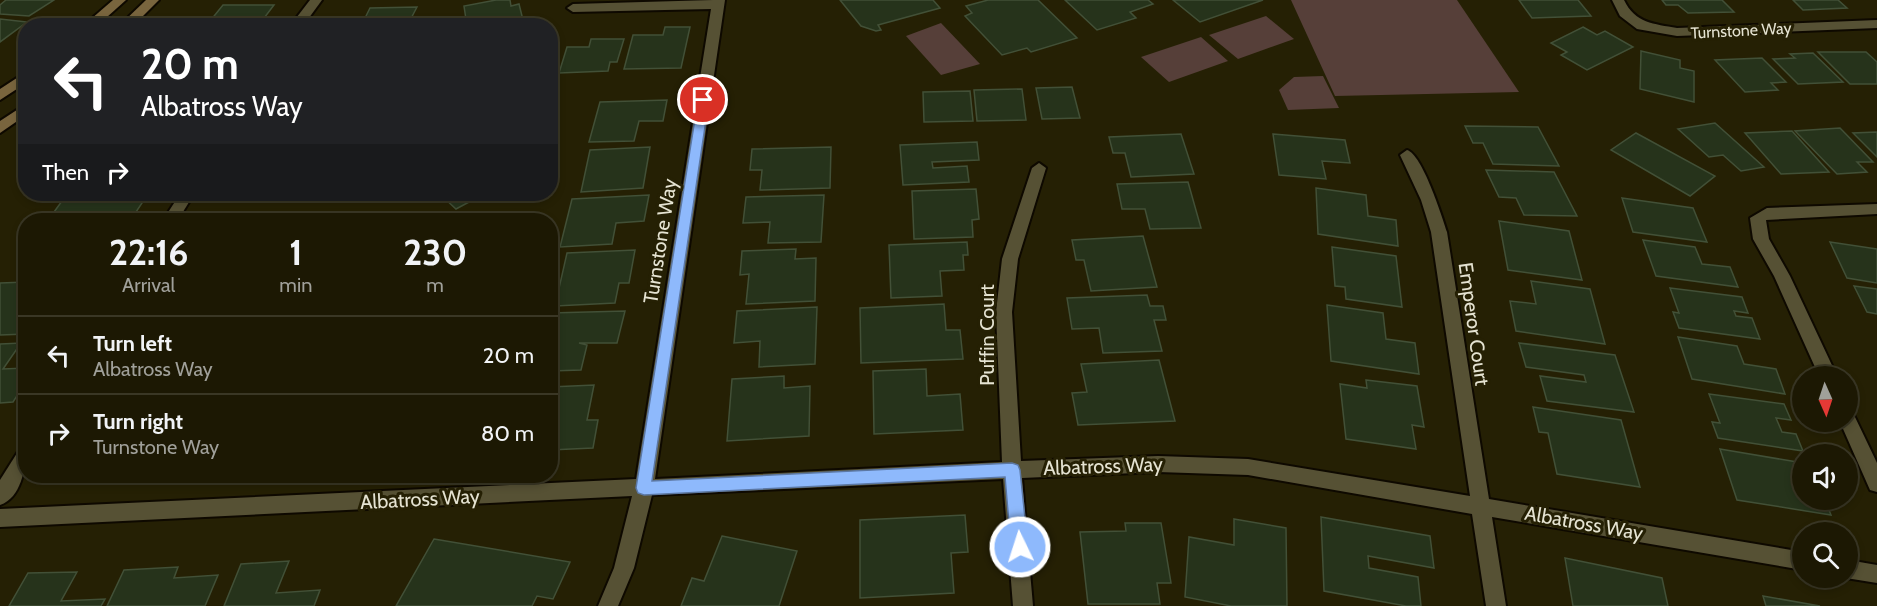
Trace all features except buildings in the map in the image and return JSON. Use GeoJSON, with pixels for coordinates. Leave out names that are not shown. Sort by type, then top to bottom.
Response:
{"type":"FeatureCollection","features":[{"type":"Feature","properties":{"kind":"main road"},"geometry":{"type":"LineString","coordinates":[[99,18],[120,0]]}},
{"type":"Feature","properties":{"kind":"main road"},"geometry":{"type":"LineString","coordinates":[[134,18],[153,0]]}},
{"type":"Feature","properties":{"kind":"main road"},"geometry":{"type":"LineString","coordinates":[[0,96],[18,82]]}},
{"type":"Feature","properties":{"kind":"main road"},"geometry":{"type":"LineString","coordinates":[[0,128],[18,114]]}},
{"type":"Feature","properties":{"kind":"street"},"geometry":{"type":"LineString","coordinates":[[302,18],[316,0]]}},
{"type":"Feature","properties":{"kind":"street","name":"Turnstone Way"},"geometry":{"type":"LineString","coordinates":[[1618,0],[1624,13],[1641,26],[1677,32],[1877,24]]}},
{"type":"Feature","properties":{"kind":"street"},"geometry":{"type":"LineString","coordinates":[[573,8],[718,3]]}},
{"type":"Feature","properties":{"kind":"street","name":"Turnstone Way"},"geometry":{"type":"LineString","coordinates":[[608,606],[624,568],[644,488],[718,3]]}},
{"type":"Feature","properties":{"kind":"street","name":"Emperor Court"},"geometry":{"type":"LineString","coordinates":[[1407,155],[1429,200],[1439,232],[1496,606]]}},
{"type":"Feature","properties":{"kind":"street","name":"Puffin Court"},"geometry":{"type":"LineString","coordinates":[[1023,606],[1012,470],[1004,312],[1010,259],[1039,168]]}},
{"type":"Feature","properties":{"kind":"street"},"geometry":{"type":"LineString","coordinates":[[1823,366],[1782,276],[1761,239],[1758,218],[1767,213],[1877,209]]}},
{"type":"Feature","properties":{"kind":"street"},"geometry":{"type":"LineString","coordinates":[[1853,432],[1877,484]]}},
{"type":"Feature","properties":{"kind":"street","name":"Albatross Way"},"geometry":{"type":"LineString","coordinates":[[0,518],[1158,464],[1248,467],[1479,504],[1792,559]]}},
{"type":"Feature","properties":{"kind":"street"},"geometry":{"type":"LineString","coordinates":[[0,497],[18,469]]}},
{"type":"Feature","properties":{"kind":"street"},"geometry":{"type":"LineString","coordinates":[[1858,571],[1877,574]]}},
{"type":"Feature","properties":{"kind":"shaded area"},"geometry":{"type":"Polygon","coordinates":[[[1291,0],[1457,0],[1519,92],[1335,96],[1291,0]]]}},
{"type":"Feature","properties":{"kind":"shaded area"},"geometry":{"type":"Polygon","coordinates":[[[1266,16],[1294,39],[1238,59],[1209,35],[1266,16]]]}},
{"type":"Feature","properties":{"kind":"shaded area"},"geometry":{"type":"Polygon","coordinates":[[[941,23],[980,64],[941,75],[906,36],[941,23]]]}},
{"type":"Feature","properties":{"kind":"shaded area"},"geometry":{"type":"Polygon","coordinates":[[[1201,37],[1228,61],[1169,82],[1141,57],[1201,37]]]}},
{"type":"Feature","properties":{"kind":"shaded area"},"geometry":{"type":"Polygon","coordinates":[[[1323,76],[1339,108],[1288,110],[1279,90],[1294,77],[1323,76]]]}},
{"type":"Feature","properties":{"kind":"route"},"geometry":{"type":"LineString","coordinates":[[703,100],[644,488],[1012,470],[1020,547]]}}]}
